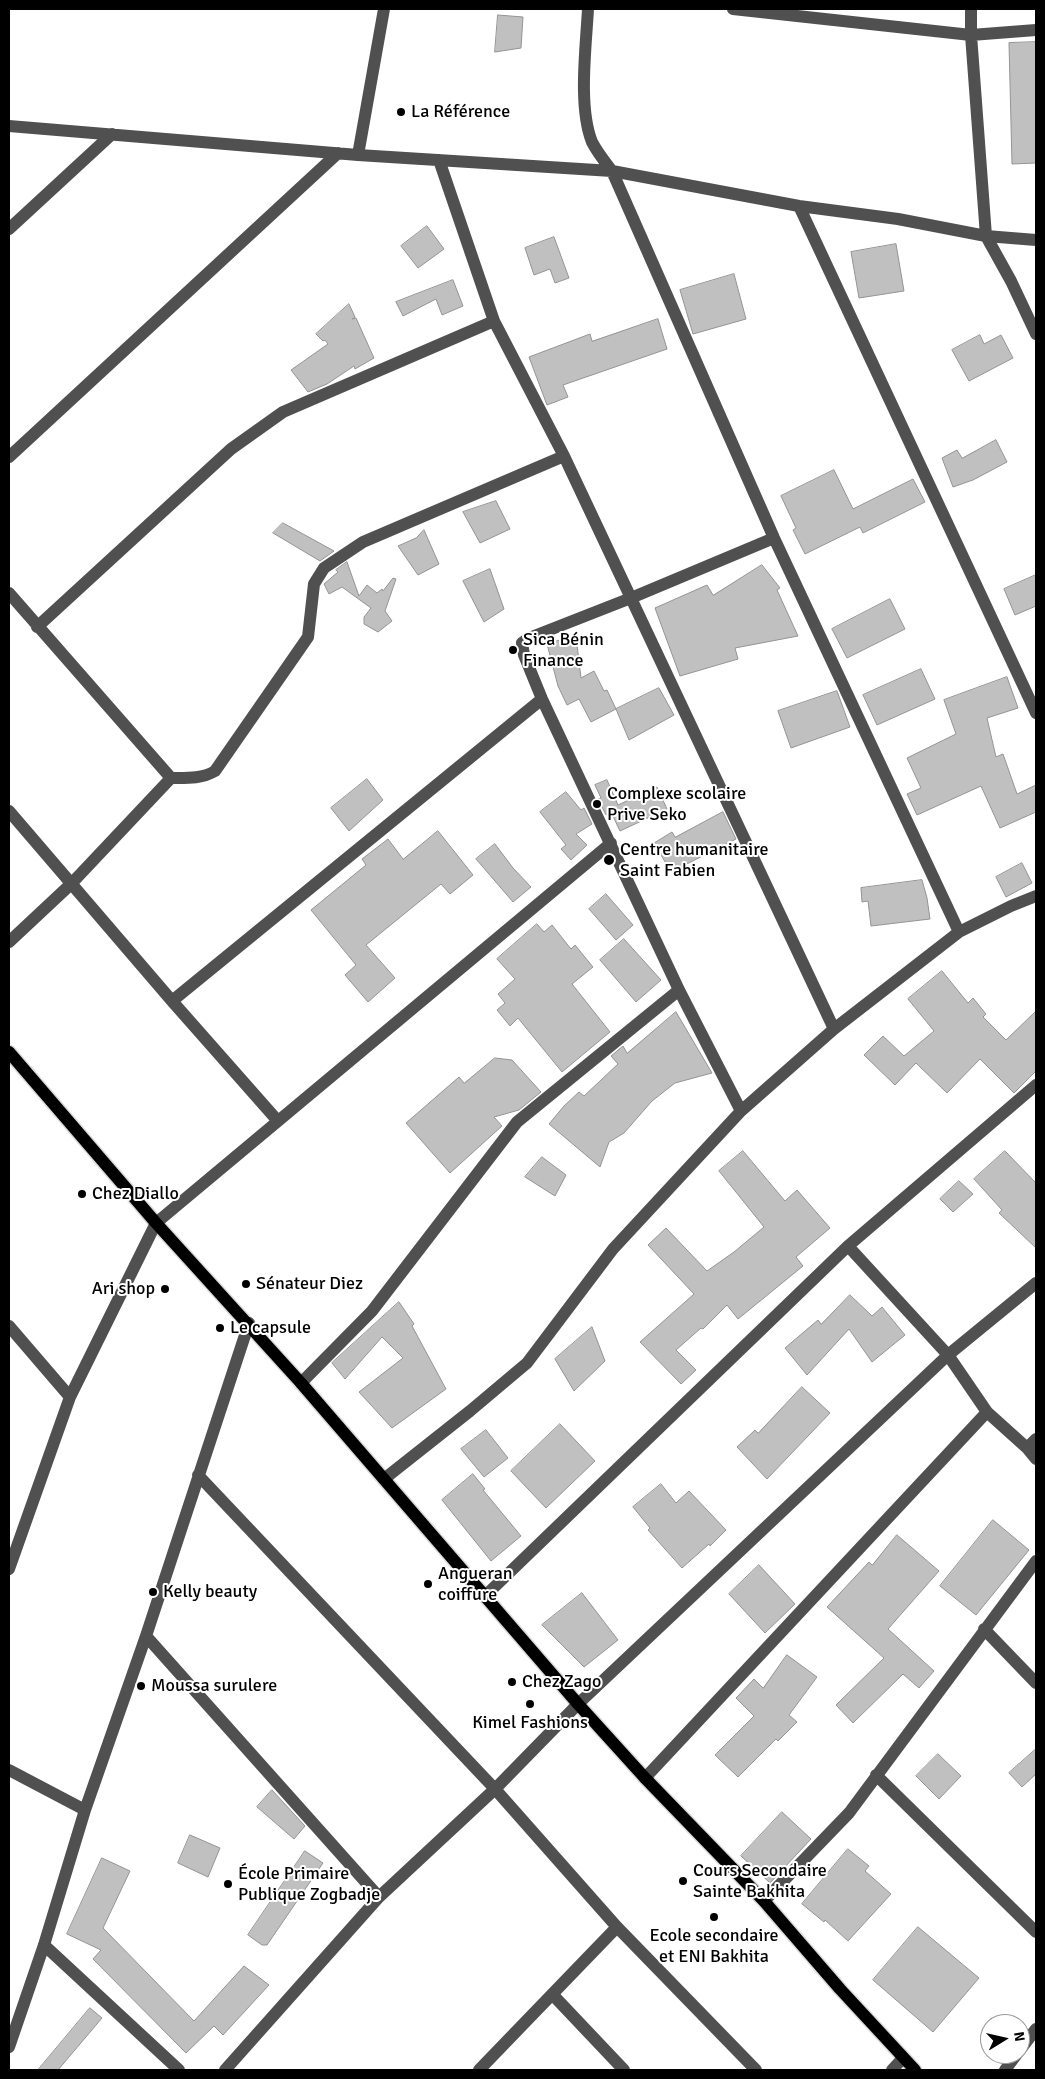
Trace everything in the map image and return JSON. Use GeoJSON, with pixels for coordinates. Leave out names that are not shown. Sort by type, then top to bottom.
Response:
{"type":"FeatureCollection","features":[{"type":"Feature","properties":{"kind":"main road"},"geometry":{"type":"LineString","coordinates":[[9,1052],[156,1222],[249,1323],[578,1704],[645,1778],[764,1901],[914,2070]]}},
{"type":"Feature","properties":{"kind":"street"},"geometry":{"type":"LineString","coordinates":[[358,155],[384,9]]}},
{"type":"Feature","properties":{"kind":"street"},"geometry":{"type":"LineString","coordinates":[[588,9],[585,78],[586,120],[593,143],[612,171],[774,538],[959,932]]}},
{"type":"Feature","properties":{"kind":"street"},"geometry":{"type":"LineString","coordinates":[[733,9],[817,14],[971,35],[1036,30]]}},
{"type":"Feature","properties":{"kind":"street"},"geometry":{"type":"LineString","coordinates":[[971,9],[971,35],[986,236],[1036,334]]}},
{"type":"Feature","properties":{"kind":"street"},"geometry":{"type":"LineString","coordinates":[[9,126],[358,155],[612,171],[799,206],[898,219],[986,236],[1036,240]]}},
{"type":"Feature","properties":{"kind":"street"},"geometry":{"type":"LineString","coordinates":[[9,229],[112,134]]}},
{"type":"Feature","properties":{"kind":"street"},"geometry":{"type":"LineString","coordinates":[[9,458],[338,153]]}},
{"type":"Feature","properties":{"kind":"street"},"geometry":{"type":"LineString","coordinates":[[439,160],[494,321],[564,456],[834,1028]]}},
{"type":"Feature","properties":{"kind":"street"},"geometry":{"type":"LineString","coordinates":[[799,206],[1036,713]]}},
{"type":"Feature","properties":{"kind":"street"},"geometry":{"type":"LineString","coordinates":[[38,627],[231,449],[261,426],[283,412],[494,321]]}},
{"type":"Feature","properties":{"kind":"street"},"geometry":{"type":"LineString","coordinates":[[9,942],[71,884],[171,778],[192,778],[215,771],[308,638],[314,584],[324,568],[363,542],[564,456]]}},
{"type":"Feature","properties":{"kind":"street"},"geometry":{"type":"LineString","coordinates":[[742,1111],[679,990],[542,699],[524,655],[522,643],[529,638],[631,598],[774,538]]}},
{"type":"Feature","properties":{"kind":"street"},"geometry":{"type":"LineString","coordinates":[[9,593],[171,778]]}},
{"type":"Feature","properties":{"kind":"street"},"geometry":{"type":"LineString","coordinates":[[172,1001],[542,699]]}},
{"type":"Feature","properties":{"kind":"street"},"geometry":{"type":"LineString","coordinates":[[9,811],[277,1120]]}},
{"type":"Feature","properties":{"kind":"street"},"geometry":{"type":"LineString","coordinates":[[9,1569],[70,1397],[156,1222],[611,843]]}},
{"type":"Feature","properties":{"kind":"street"},"geometry":{"type":"LineString","coordinates":[[384,1479],[470,1412],[527,1363],[613,1249],[742,1111],[834,1028],[959,932],[1011,906],[1036,896]]}},
{"type":"Feature","properties":{"kind":"street"},"geometry":{"type":"LineString","coordinates":[[301,1383],[372,1311],[517,1122],[679,990]]}},
{"type":"Feature","properties":{"kind":"street"},"geometry":{"type":"LineString","coordinates":[[486,1596],[848,1246],[1036,1085]]}},
{"type":"Feature","properties":{"kind":"street"},"geometry":{"type":"LineString","coordinates":[[848,1246],[948,1355],[987,1412],[1032,1444],[1036,1459]]}},
{"type":"Feature","properties":{"kind":"street"},"geometry":{"type":"LineString","coordinates":[[225,2070],[378,1897],[495,1789],[578,1704],[948,1355],[1036,1283]]}},
{"type":"Feature","properties":{"kind":"street"},"geometry":{"type":"LineString","coordinates":[[9,2047],[44,1945],[85,1810],[146,1636],[249,1323]]}},
{"type":"Feature","properties":{"kind":"street"},"geometry":{"type":"LineString","coordinates":[[9,1326],[70,1397]]}},
{"type":"Feature","properties":{"kind":"street"},"geometry":{"type":"LineString","coordinates":[[645,1778],[987,1412]]}},
{"type":"Feature","properties":{"kind":"street"},"geometry":{"type":"LineString","coordinates":[[198,1475],[495,1789],[617,1927],[756,2070]]}},
{"type":"Feature","properties":{"kind":"street"},"geometry":{"type":"LineString","coordinates":[[764,1901],[849,1813],[1036,1561]]}},
{"type":"Feature","properties":{"kind":"street"},"geometry":{"type":"LineString","coordinates":[[984,1629],[1036,1683]]}},
{"type":"Feature","properties":{"kind":"street"},"geometry":{"type":"LineString","coordinates":[[146,1636],[378,1897]]}},
{"type":"Feature","properties":{"kind":"street"},"geometry":{"type":"LineString","coordinates":[[9,1770],[85,1810]]}},
{"type":"Feature","properties":{"kind":"street"},"geometry":{"type":"LineString","coordinates":[[876,1775],[1036,1932]]}},
{"type":"Feature","properties":{"kind":"street"},"geometry":{"type":"LineString","coordinates":[[479,2070],[617,1927]]}},
{"type":"Feature","properties":{"kind":"street"},"geometry":{"type":"LineString","coordinates":[[44,1945],[179,2070]]}},
{"type":"Feature","properties":{"kind":"street"},"geometry":{"type":"LineString","coordinates":[[552,1994],[624,2070]]}},
{"type":"Feature","properties":{"kind":"street"},"geometry":{"type":"LineString","coordinates":[[892,2070],[903,2058]]}},
{"type":"Feature","properties":{"kind":"building"},"geometry":{"type":"Polygon","coordinates":[[[498,15],[523,17],[521,48],[495,52],[498,15]]]}},
{"type":"Feature","properties":{"kind":"building"},"geometry":{"type":"Polygon","coordinates":[[[1036,42],[1036,163],[1012,164],[1009,43],[1036,42]]]}},
{"type":"Feature","properties":{"kind":"building"},"geometry":{"type":"Polygon","coordinates":[[[427,226],[444,249],[418,268],[401,246],[427,226]]]}},
{"type":"Feature","properties":{"kind":"building"},"geometry":{"type":"Polygon","coordinates":[[[554,237],[569,278],[555,283],[550,269],[534,275],[525,248],[554,237]]]}},
{"type":"Feature","properties":{"kind":"building"},"geometry":{"type":"Polygon","coordinates":[[[896,244],[904,291],[859,298],[851,252],[896,244]]]}},
{"type":"Feature","properties":{"kind":"building"},"geometry":{"type":"Polygon","coordinates":[[[734,274],[746,319],[693,334],[680,290],[734,274]]]}},
{"type":"Feature","properties":{"kind":"building"},"geometry":{"type":"Polygon","coordinates":[[[453,280],[463,306],[442,315],[436,299],[403,316],[396,302],[453,280]]]}},
{"type":"Feature","properties":{"kind":"building"},"geometry":{"type":"Polygon","coordinates":[[[349,304],[355,317],[352,319],[356,318],[374,358],[355,369],[354,366],[327,384],[308,392],[291,370],[328,344],[316,334],[349,304]]]}},
{"type":"Feature","properties":{"kind":"building"},"geometry":{"type":"Polygon","coordinates":[[[658,319],[667,349],[563,385],[568,397],[547,405],[529,357],[590,334],[592,341],[658,319]]]}},
{"type":"Feature","properties":{"kind":"building"},"geometry":{"type":"Polygon","coordinates":[[[980,335],[984,344],[1001,335],[1013,358],[969,381],[952,350],[980,335]]]}},
{"type":"Feature","properties":{"kind":"building"},"geometry":{"type":"Polygon","coordinates":[[[996,440],[1007,462],[973,480],[953,487],[942,458],[957,450],[962,458],[996,440]]]}},
{"type":"Feature","properties":{"kind":"building"},"geometry":{"type":"Polygon","coordinates":[[[834,470],[853,509],[913,479],[925,502],[863,533],[860,527],[805,554],[793,530],[796,528],[781,496],[834,470]]]}},
{"type":"Feature","properties":{"kind":"building"},"geometry":{"type":"Polygon","coordinates":[[[496,501],[510,529],[480,543],[463,512],[496,501]]]}},
{"type":"Feature","properties":{"kind":"building"},"geometry":{"type":"Polygon","coordinates":[[[283,523],[334,551],[320,561],[273,533],[283,523]]]}},
{"type":"Feature","properties":{"kind":"building"},"geometry":{"type":"Polygon","coordinates":[[[424,530],[439,564],[418,575],[398,546],[416,538],[424,530]]]}},
{"type":"Feature","properties":{"kind":"building"},"geometry":{"type":"Polygon","coordinates":[[[347,562],[359,596],[367,585],[377,593],[382,589],[383,591],[393,578],[396,579],[385,611],[392,621],[378,632],[364,624],[364,617],[371,608],[342,587],[329,594],[324,584],[338,572],[336,570],[347,562]]]}},
{"type":"Feature","properties":{"kind":"building"},"geometry":{"type":"Polygon","coordinates":[[[762,565],[780,588],[777,590],[798,636],[735,648],[738,659],[680,676],[655,608],[707,585],[713,595],[762,565]]]}},
{"type":"Feature","properties":{"kind":"building"},"geometry":{"type":"Polygon","coordinates":[[[490,569],[504,609],[484,622],[463,581],[490,569]]]}},
{"type":"Feature","properties":{"kind":"building"},"geometry":{"type":"Polygon","coordinates":[[[1036,575],[1036,606],[1015,615],[1004,589],[1036,575]]]}},
{"type":"Feature","properties":{"kind":"building"},"geometry":{"type":"Polygon","coordinates":[[[890,599],[905,629],[847,658],[832,629],[890,599]]]}},
{"type":"Feature","properties":{"kind":"building"},"geometry":{"type":"Polygon","coordinates":[[[576,636],[581,678],[594,671],[604,691],[607,690],[616,709],[591,722],[579,699],[567,705],[558,686],[547,644],[576,636]]]}},
{"type":"Feature","properties":{"kind":"building"},"geometry":{"type":"Polygon","coordinates":[[[921,669],[935,699],[877,725],[863,695],[921,669]]]}},
{"type":"Feature","properties":{"kind":"building"},"geometry":{"type":"Polygon","coordinates":[[[1007,677],[1018,708],[987,718],[996,757],[1003,754],[1017,794],[1036,785],[1036,812],[1000,828],[981,786],[917,815],[907,794],[921,788],[907,758],[956,734],[944,700],[1007,677]]]}},
{"type":"Feature","properties":{"kind":"building"},"geometry":{"type":"Polygon","coordinates":[[[659,688],[674,715],[629,740],[616,709],[659,688]]]}},
{"type":"Feature","properties":{"kind":"building"},"geometry":{"type":"Polygon","coordinates":[[[837,691],[850,727],[791,748],[778,711],[837,691]]]}},
{"type":"Feature","properties":{"kind":"building"},"geometry":{"type":"Polygon","coordinates":[[[367,779],[383,800],[349,831],[331,808],[367,779]]]}},
{"type":"Feature","properties":{"kind":"building"},"geometry":{"type":"Polygon","coordinates":[[[607,780],[618,805],[657,787],[667,809],[620,831],[611,812],[606,815],[598,799],[601,798],[595,785],[607,780]]]}},
{"type":"Feature","properties":{"kind":"building"},"geometry":{"type":"Polygon","coordinates":[[[566,792],[581,810],[584,808],[592,824],[576,834],[587,845],[571,860],[561,849],[566,845],[540,812],[566,792]]]}},
{"type":"Feature","properties":{"kind":"building"},"geometry":{"type":"Polygon","coordinates":[[[723,812],[736,839],[671,872],[654,843],[672,832],[675,837],[723,812]]]}},
{"type":"Feature","properties":{"kind":"building"},"geometry":{"type":"Polygon","coordinates":[[[438,831],[473,875],[450,894],[441,884],[366,945],[395,978],[368,1002],[345,975],[356,965],[311,910],[366,865],[362,859],[388,839],[403,859],[438,831]]]}},
{"type":"Feature","properties":{"kind":"building"},"geometry":{"type":"Polygon","coordinates":[[[495,844],[513,868],[531,887],[513,902],[476,859],[495,844]]]}},
{"type":"Feature","properties":{"kind":"building"},"geometry":{"type":"Polygon","coordinates":[[[1022,863],[1032,883],[1006,897],[996,877],[1022,863]]]}},
{"type":"Feature","properties":{"kind":"building"},"geometry":{"type":"Polygon","coordinates":[[[922,880],[930,919],[871,926],[868,901],[862,902],[861,888],[922,880]]]}},
{"type":"Feature","properties":{"kind":"building"},"geometry":{"type":"Polygon","coordinates":[[[606,894],[633,925],[616,940],[589,909],[606,894]]]}},
{"type":"Feature","properties":{"kind":"building"},"geometry":{"type":"Polygon","coordinates":[[[537,924],[544,932],[552,925],[571,949],[575,945],[593,967],[572,984],[610,1032],[562,1072],[518,1018],[510,1026],[497,1010],[505,1003],[498,994],[515,979],[497,959],[537,924]]]}},
{"type":"Feature","properties":{"kind":"building"},"geometry":{"type":"Polygon","coordinates":[[[624,939],[661,980],[636,1002],[600,960],[624,939]]]}},
{"type":"Feature","properties":{"kind":"building"},"geometry":{"type":"Polygon","coordinates":[[[942,971],[968,1003],[973,998],[986,1014],[983,1017],[1006,1040],[1036,1011],[1036,1071],[1014,1093],[980,1059],[947,1093],[916,1063],[895,1085],[864,1055],[883,1036],[904,1056],[934,1031],[908,999],[942,971]]]}},
{"type":"Feature","properties":{"kind":"building"},"geometry":{"type":"Polygon","coordinates":[[[676,1012],[712,1073],[675,1083],[652,1101],[624,1133],[609,1142],[600,1167],[549,1124],[579,1092],[584,1096],[618,1064],[611,1056],[623,1046],[627,1053],[676,1012]]]}},
{"type":"Feature","properties":{"kind":"building"},"geometry":{"type":"Polygon","coordinates":[[[495,1058],[512,1060],[541,1092],[519,1110],[494,1117],[502,1126],[450,1173],[406,1123],[459,1077],[464,1083],[495,1058]]]}},
{"type":"Feature","properties":{"kind":"building"},"geometry":{"type":"Polygon","coordinates":[[[743,1151],[785,1201],[797,1190],[830,1228],[796,1257],[803,1266],[738,1319],[727,1305],[703,1329],[701,1328],[676,1350],[696,1370],[681,1384],[640,1342],[694,1294],[648,1245],[666,1228],[707,1271],[764,1227],[719,1171],[743,1151]]]}},
{"type":"Feature","properties":{"kind":"building"},"geometry":{"type":"Polygon","coordinates":[[[1005,1151],[1036,1183],[1036,1248],[999,1213],[1002,1210],[974,1179],[1005,1151]]]}},
{"type":"Feature","properties":{"kind":"building"},"geometry":{"type":"Polygon","coordinates":[[[542,1157],[566,1175],[555,1196],[525,1177],[542,1157]]]}},
{"type":"Feature","properties":{"kind":"building"},"geometry":{"type":"Polygon","coordinates":[[[959,1181],[973,1194],[953,1212],[940,1199],[959,1181]]]}},
{"type":"Feature","properties":{"kind":"building"},"geometry":{"type":"Polygon","coordinates":[[[850,1295],[872,1316],[882,1307],[905,1335],[872,1362],[849,1329],[807,1375],[785,1348],[818,1320],[821,1324],[850,1295]]]}},
{"type":"Feature","properties":{"kind":"building"},"geometry":{"type":"Polygon","coordinates":[[[399,1302],[414,1324],[412,1326],[446,1389],[392,1428],[359,1392],[403,1358],[382,1337],[345,1379],[332,1363],[399,1302]]]}},
{"type":"Feature","properties":{"kind":"building"},"geometry":{"type":"Polygon","coordinates":[[[592,1327],[605,1361],[574,1391],[555,1359],[592,1327]]]}},
{"type":"Feature","properties":{"kind":"building"},"geometry":{"type":"Polygon","coordinates":[[[802,1387],[830,1413],[767,1479],[737,1447],[755,1430],[758,1433],[802,1387]]]}},
{"type":"Feature","properties":{"kind":"building"},"geometry":{"type":"Polygon","coordinates":[[[560,1424],[595,1461],[546,1508],[511,1471],[560,1424]]]}},
{"type":"Feature","properties":{"kind":"building"},"geometry":{"type":"Polygon","coordinates":[[[486,1430],[508,1458],[484,1477],[461,1449],[486,1430]]]}},
{"type":"Feature","properties":{"kind":"building"},"geometry":{"type":"Polygon","coordinates":[[[473,1474],[485,1489],[483,1490],[521,1536],[491,1561],[442,1500],[473,1474]]]}},
{"type":"Feature","properties":{"kind":"building"},"geometry":{"type":"Polygon","coordinates":[[[661,1484],[676,1503],[689,1491],[726,1530],[710,1546],[709,1544],[682,1568],[648,1530],[650,1528],[633,1507],[661,1484]]]}},
{"type":"Feature","properties":{"kind":"building"},"geometry":{"type":"Polygon","coordinates":[[[993,1520],[1029,1550],[976,1615],[940,1586],[993,1520]]]}},
{"type":"Feature","properties":{"kind":"building"},"geometry":{"type":"Polygon","coordinates":[[[897,1535],[939,1571],[888,1629],[934,1671],[919,1688],[903,1674],[853,1723],[836,1705],[884,1658],[827,1607],[869,1562],[872,1565],[897,1535]]]}},
{"type":"Feature","properties":{"kind":"building"},"geometry":{"type":"Polygon","coordinates":[[[759,1565],[795,1604],[765,1633],[729,1594],[759,1565]]]}},
{"type":"Feature","properties":{"kind":"building"},"geometry":{"type":"Polygon","coordinates":[[[582,1593],[618,1640],[584,1667],[542,1625],[582,1593]]]}},
{"type":"Feature","properties":{"kind":"building"},"geometry":{"type":"Polygon","coordinates":[[[787,1655],[817,1677],[789,1715],[797,1722],[778,1741],[776,1739],[738,1777],[715,1755],[754,1716],[736,1698],[754,1679],[763,1688],[787,1655]]]}},
{"type":"Feature","properties":{"kind":"building"},"geometry":{"type":"Polygon","coordinates":[[[1036,1749],[1036,1774],[1022,1787],[1009,1773],[1036,1749]]]}},
{"type":"Feature","properties":{"kind":"building"},"geometry":{"type":"Polygon","coordinates":[[[938,1754],[961,1776],[939,1799],[916,1776],[938,1754]]]}},
{"type":"Feature","properties":{"kind":"building"},"geometry":{"type":"Polygon","coordinates":[[[272,1790],[305,1826],[294,1839],[257,1807],[272,1790]]]}},
{"type":"Feature","properties":{"kind":"building"},"geometry":{"type":"Polygon","coordinates":[[[782,1812],[811,1839],[770,1883],[741,1856],[782,1812]]]}},
{"type":"Feature","properties":{"kind":"building"},"geometry":{"type":"Polygon","coordinates":[[[190,1835],[220,1848],[208,1877],[178,1863],[190,1835]]]}},
{"type":"Feature","properties":{"kind":"building"},"geometry":{"type":"Polygon","coordinates":[[[848,1849],[869,1866],[865,1871],[891,1894],[848,1941],[825,1920],[824,1922],[802,1904],[848,1849]]]}},
{"type":"Feature","properties":{"kind":"building"},"geometry":{"type":"Polygon","coordinates":[[[305,1851],[323,1863],[267,1945],[262,1945],[248,1935],[305,1851]]]}},
{"type":"Feature","properties":{"kind":"building"},"geometry":{"type":"Polygon","coordinates":[[[102,1858],[130,1871],[103,1928],[194,2021],[244,1966],[269,1985],[223,2035],[214,2026],[186,2053],[93,1959],[101,1950],[67,1934],[102,1858]]]}},
{"type":"Feature","properties":{"kind":"building"},"geometry":{"type":"Polygon","coordinates":[[[918,1927],[979,1978],[933,2032],[873,1980],[918,1927]]]}},
{"type":"Feature","properties":{"kind":"building"},"geometry":{"type":"Polygon","coordinates":[[[90,2008],[102,2018],[58,2070],[38,2070],[90,2008]]]}},
{"type":"Feature","properties":{"kind":"place","name":"La Référence"},"geometry":{"type":"Point","coordinates":[401,112]}},
{"type":"Feature","properties":{"kind":"place","name":"Sica Bénin Finance"},"geometry":{"type":"Point","coordinates":[513,650]}},
{"type":"Feature","properties":{"kind":"place","name":"Complexe scolaire Prive Seko"},"geometry":{"type":"Point","coordinates":[597,804]}},
{"type":"Feature","properties":{"kind":"place","name":"Centre humanitaire Saint Fabien"},"geometry":{"type":"Point","coordinates":[609,860]}},
{"type":"Feature","properties":{"kind":"place","name":"Chez Diallo"},"geometry":{"type":"Point","coordinates":[82,1194]}},
{"type":"Feature","properties":{"kind":"place","name":"Sénateur Diez"},"geometry":{"type":"Point","coordinates":[246,1284]}},
{"type":"Feature","properties":{"kind":"place","name":"Ari shop"},"geometry":{"type":"Point","coordinates":[165,1289]}},
{"type":"Feature","properties":{"kind":"place","name":"Le capsule"},"geometry":{"type":"Point","coordinates":[220,1328]}},
{"type":"Feature","properties":{"kind":"place","name":"Angueran coiffure"},"geometry":{"type":"Point","coordinates":[428,1584]}},
{"type":"Feature","properties":{"kind":"place","name":"Kelly beauty"},"geometry":{"type":"Point","coordinates":[153,1592]}},
{"type":"Feature","properties":{"kind":"place","name":"Chez Zago"},"geometry":{"type":"Point","coordinates":[512,1682]}},
{"type":"Feature","properties":{"kind":"place","name":"Moussa surulere"},"geometry":{"type":"Point","coordinates":[141,1686]}},
{"type":"Feature","properties":{"kind":"place","name":"Kimel Fashions"},"geometry":{"type":"Point","coordinates":[530,1704]}},
{"type":"Feature","properties":{"kind":"place","name":"Cours Secondaire Sainte Bakhita"},"geometry":{"type":"Point","coordinates":[683,1881]}},
{"type":"Feature","properties":{"kind":"place","name":"École Primaire Publique Zogbadje"},"geometry":{"type":"Point","coordinates":[228,1884]}},
{"type":"Feature","properties":{"kind":"place","name":"Ecole secondaire et ENI Bakhita"},"geometry":{"type":"Point","coordinates":[714,1917]}}]}
